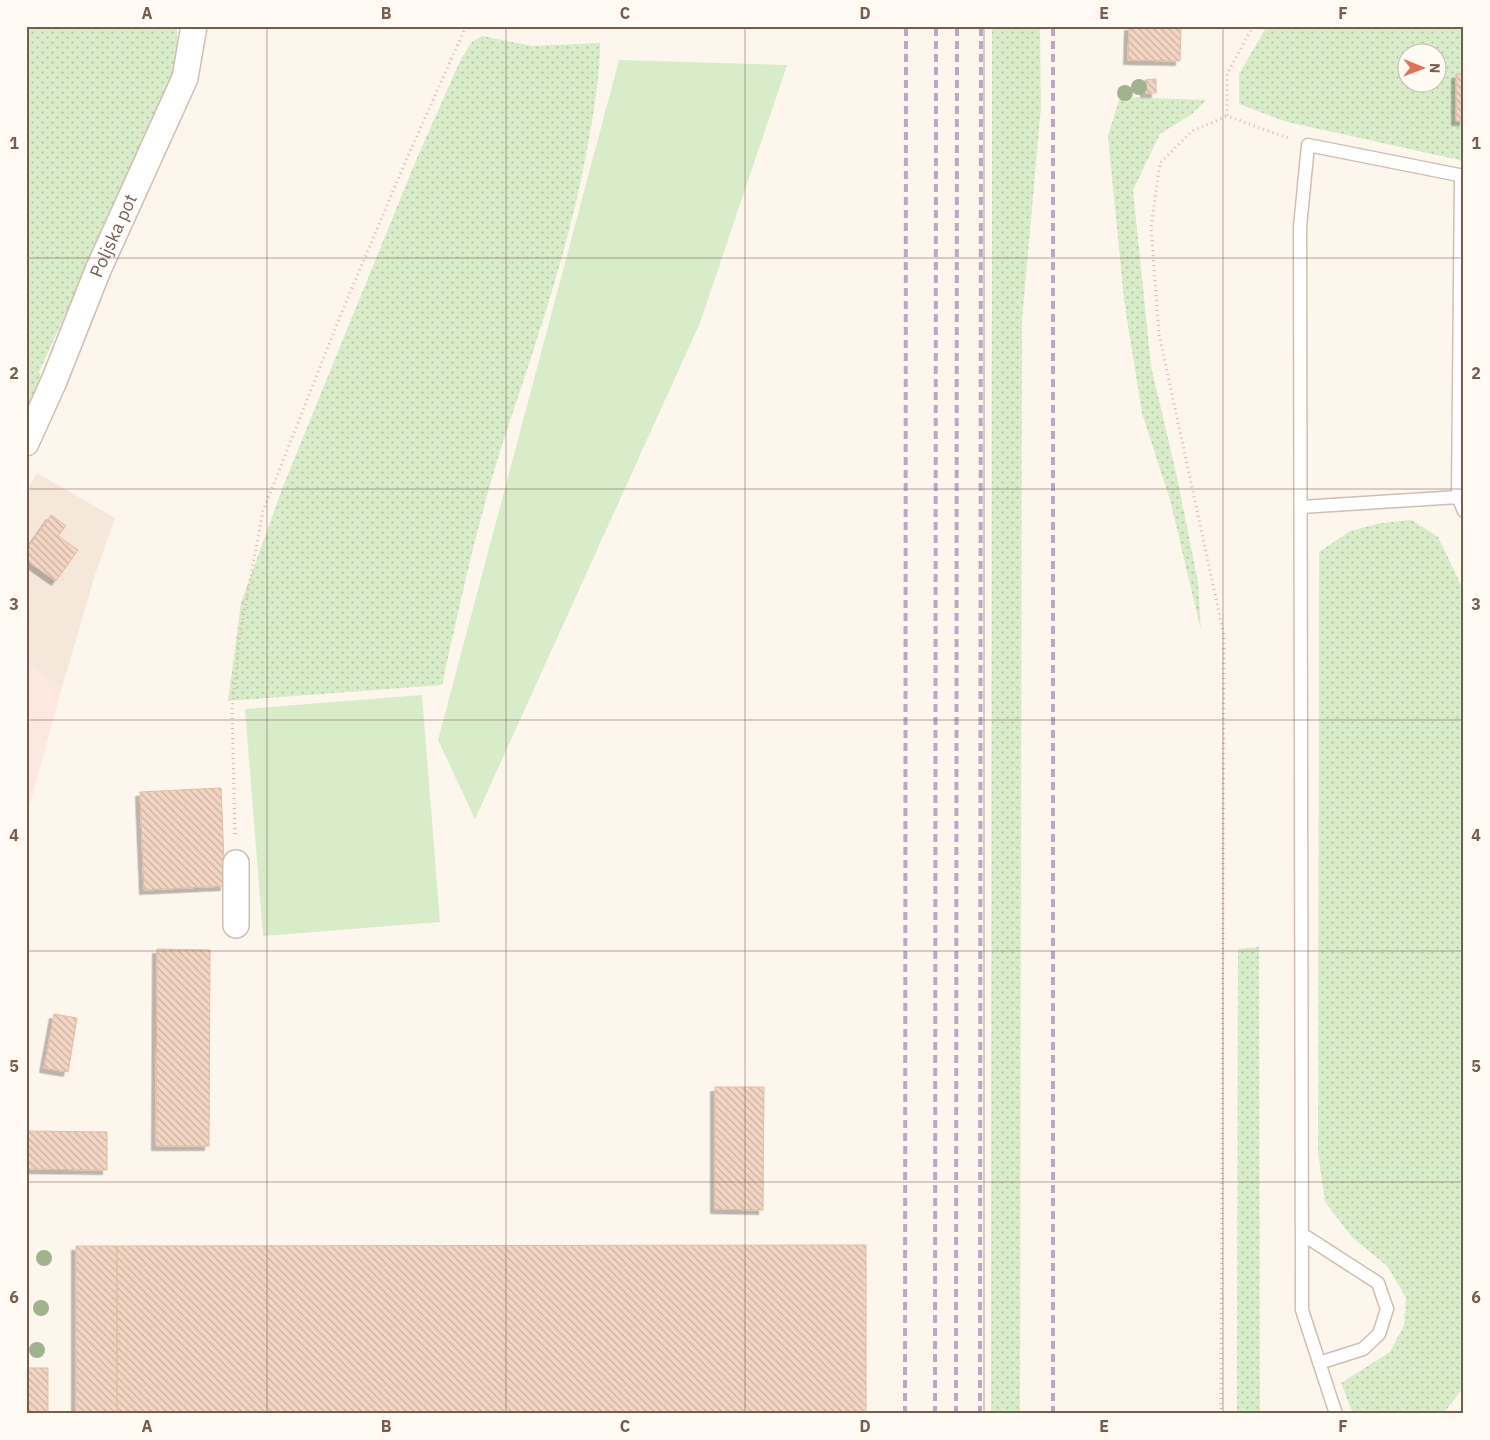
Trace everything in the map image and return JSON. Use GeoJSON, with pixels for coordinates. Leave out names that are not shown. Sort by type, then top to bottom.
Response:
{"type":"FeatureCollection","features":[{"type":"Feature","properties":{"kind":"street","name":"Poljska pot"},"geometry":{"type":"LineString","coordinates":[[26,443],[54,381],[98,270],[185,78],[194,26]]}},
{"type":"Feature","properties":{"kind":"street"},"geometry":{"type":"LineString","coordinates":[[236,863],[236,925]]}},
{"type":"Feature","properties":{"kind":"lane"},"geometry":{"type":"LineString","coordinates":[[1336,1414],[1302,1310],[1300,227],[1308,146],[1462,176],[1458,497],[1464,511]]}},
{"type":"Feature","properties":{"kind":"lane"},"geometry":{"type":"LineString","coordinates":[[1301,507],[1458,497]]}},
{"type":"Feature","properties":{"kind":"lane"},"geometry":{"type":"LineString","coordinates":[[1302,1234],[1378,1284],[1387,1309],[1379,1334],[1363,1349],[1319,1363]]}},
{"type":"Feature","properties":{"kind":"path"},"geometry":{"type":"LineString","coordinates":[[236,863],[231,758],[232,711],[240,633],[263,510],[343,309],[466,26]]}},
{"type":"Feature","properties":{"kind":"path"},"geometry":{"type":"LineString","coordinates":[[1227,116],[1227,74],[1254,26]]}},
{"type":"Feature","properties":{"kind":"path"},"geometry":{"type":"LineString","coordinates":[[1221,1414],[1224,636],[1159,334],[1151,228],[1160,163],[1192,131],[1227,116],[1308,146]]}},
{"type":"Feature","properties":{"kind":"shaded area"},"geometry":{"type":"Polygon","coordinates":[[[37,473],[115,518],[95,575],[62,687],[26,663],[26,491],[37,473]]]}},
{"type":"Feature","properties":{"kind":"shaded area"},"geometry":{"type":"Polygon","coordinates":[[[26,663],[62,687],[26,819],[26,663]]]}},
{"type":"Feature","properties":{"kind":"green space"},"geometry":{"type":"Polygon","coordinates":[[[26,26],[177,26],[178,63],[157,114],[39,372],[44,381],[26,420],[26,26]]]}},
{"type":"Feature","properties":{"kind":"green space"},"geometry":{"type":"Polygon","coordinates":[[[992,26],[1040,26],[1041,107],[1022,320],[1020,1414],[991,1414],[992,26]]]}},
{"type":"Feature","properties":{"kind":"green space"},"geometry":{"type":"Polygon","coordinates":[[[1267,26],[1464,26],[1464,161],[1287,122],[1239,104],[1239,74],[1267,26]]]}},
{"type":"Feature","properties":{"kind":"green space"},"geometry":{"type":"Polygon","coordinates":[[[482,36],[532,46],[600,43],[599,66],[590,133],[574,211],[553,288],[486,500],[442,685],[228,701],[241,603],[284,484],[417,158],[461,59],[472,42],[482,36]]]}},
{"type":"Feature","properties":{"kind":"green space"},"geometry":{"type":"Polygon","coordinates":[[[619,60],[787,65],[700,323],[475,819],[438,740],[619,60]]]}},
{"type":"Feature","properties":{"kind":"green space"},"geometry":{"type":"Polygon","coordinates":[[[1120,97],[1206,100],[1192,114],[1160,134],[1133,190],[1151,366],[1177,477],[1198,582],[1201,630],[1170,500],[1142,413],[1124,300],[1108,136],[1120,97]]]}},
{"type":"Feature","properties":{"kind":"green space"},"geometry":{"type":"Polygon","coordinates":[[[1412,520],[1438,537],[1464,591],[1464,1387],[1443,1414],[1353,1414],[1341,1383],[1390,1352],[1404,1325],[1406,1298],[1388,1267],[1352,1237],[1325,1202],[1318,1153],[1319,552],[1350,531],[1381,523],[1412,520]]]}},
{"type":"Feature","properties":{"kind":"green space"},"geometry":{"type":"Polygon","coordinates":[[[422,695],[440,922],[263,936],[245,709],[422,695]]]}},
{"type":"Feature","properties":{"kind":"green space"},"geometry":{"type":"Polygon","coordinates":[[[1259,947],[1260,1414],[1237,1414],[1238,949],[1259,947]]]}},
{"type":"Feature","properties":{"kind":"building"},"geometry":{"type":"Polygon","coordinates":[[[1129,26],[1181,26],[1180,61],[1128,60],[1129,26]]]}},
{"type":"Feature","properties":{"kind":"building"},"geometry":{"type":"Polygon","coordinates":[[[1464,73],[1464,121],[1456,121],[1456,74],[1464,73]]]}},
{"type":"Feature","properties":{"kind":"building"},"geometry":{"type":"Polygon","coordinates":[[[1156,79],[1156,93],[1145,93],[1145,80],[1156,79]]]}},
{"type":"Feature","properties":{"kind":"building"},"geometry":{"type":"Polygon","coordinates":[[[51,515],[66,526],[58,536],[78,550],[56,581],[26,560],[26,550],[51,515]]]}},
{"type":"Feature","properties":{"kind":"building"},"geometry":{"type":"Polygon","coordinates":[[[221,788],[225,886],[144,890],[140,792],[221,788]]]}},
{"type":"Feature","properties":{"kind":"building"},"geometry":{"type":"Polygon","coordinates":[[[157,949],[210,950],[209,1146],[156,1146],[157,949]]]}},
{"type":"Feature","properties":{"kind":"building"},"geometry":{"type":"Polygon","coordinates":[[[54,1014],[77,1018],[68,1072],[44,1068],[54,1014]]]}},
{"type":"Feature","properties":{"kind":"building"},"geometry":{"type":"Polygon","coordinates":[[[715,1087],[764,1087],[763,1210],[715,1209],[715,1087]]]}},
{"type":"Feature","properties":{"kind":"building"},"geometry":{"type":"Polygon","coordinates":[[[28,1131],[107,1132],[107,1170],[28,1169],[28,1131]]]}},
{"type":"Feature","properties":{"kind":"building"},"geometry":{"type":"Polygon","coordinates":[[[866,1245],[866,1414],[117,1414],[117,1246],[866,1245]]]}},
{"type":"Feature","properties":{"kind":"building"},"geometry":{"type":"Polygon","coordinates":[[[76,1246],[117,1246],[117,1414],[76,1414],[76,1246]]]}},
{"type":"Feature","properties":{"kind":"building"},"geometry":{"type":"Polygon","coordinates":[[[26,1368],[48,1368],[48,1414],[26,1414],[26,1368]]]}},
{"type":"Feature","properties":{"kind":"railway"},"geometry":{"type":"LineString","coordinates":[[905,1414],[906,26]]}},
{"type":"Feature","properties":{"kind":"railway"},"geometry":{"type":"LineString","coordinates":[[935,1414],[936,26]]}},
{"type":"Feature","properties":{"kind":"railway"},"geometry":{"type":"LineString","coordinates":[[956,1414],[957,26]]}},
{"type":"Feature","properties":{"kind":"railway"},"geometry":{"type":"LineString","coordinates":[[980,1414],[981,26]]}},
{"type":"Feature","properties":{"kind":"railway"},"geometry":{"type":"LineString","coordinates":[[1053,26],[1053,1414]]}}]}
